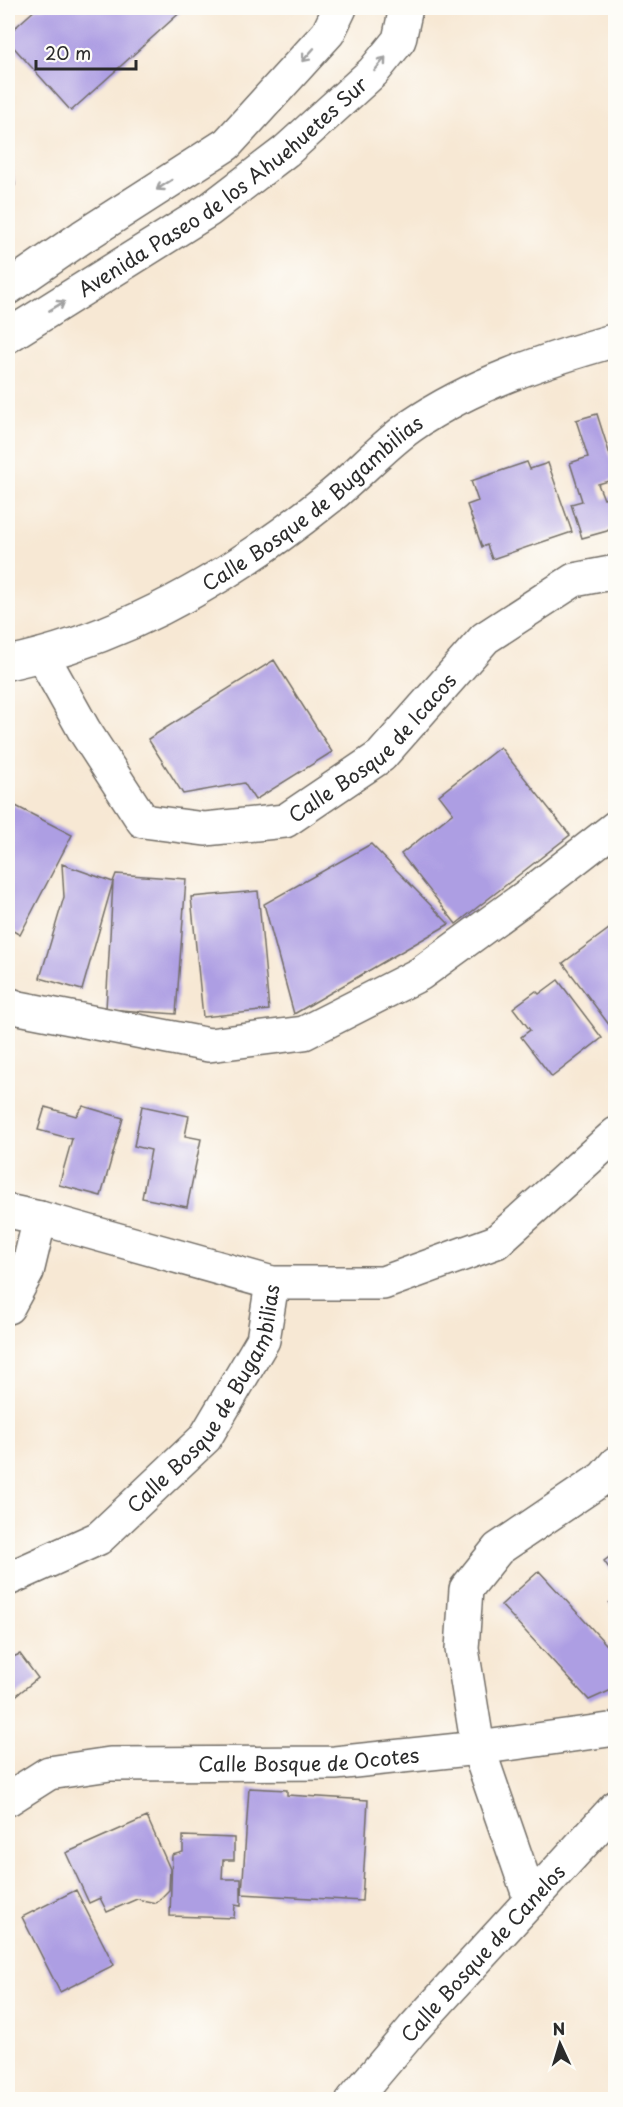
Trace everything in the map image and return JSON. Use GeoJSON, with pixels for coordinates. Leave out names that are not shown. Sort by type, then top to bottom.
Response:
{"type":"FeatureCollection","features":[{"type":"Feature","properties":{"kind":"street","name":"Avenida Paseo de los Ahuehuetes Sur"},"geometry":{"type":"LineString","coordinates":[[8,288],[227,144],[328,33],[340,8]]}},
{"type":"Feature","properties":{"kind":"street","name":"Avenida Paseo de los Ahuehuetes Sur"},"geometry":{"type":"LineString","coordinates":[[8,336],[209,210],[286,151],[373,72],[399,40],[406,8]]}},
{"type":"Feature","properties":{"kind":"street","name":"Calle Bosque de Bugambilias"},"geometry":{"type":"LineString","coordinates":[[8,663],[42,656],[94,637],[145,616],[195,590],[286,532],[328,499],[410,427],[460,397],[516,372],[615,340]]}},
{"type":"Feature","properties":{"kind":"street","name":"Calle Bosque de Icacos"},"geometry":{"type":"LineString","coordinates":[[42,656],[84,730],[143,821],[205,829],[285,821],[381,756],[485,638],[574,580],[615,572]]}},
{"type":"Feature","properties":{"kind":"street"},"geometry":{"type":"LineString","coordinates":[[8,1004],[209,1045],[304,1033],[420,974],[531,893],[615,827]]}},
{"type":"Feature","properties":{"kind":"street","name":"Calle Bosque de Bugambilias"},"geometry":{"type":"LineString","coordinates":[[8,1579],[99,1538],[205,1438],[263,1340],[272,1283],[383,1283],[496,1242],[615,1134]]}},
{"type":"Feature","properties":{"kind":"street"},"geometry":{"type":"LineString","coordinates":[[8,1211],[272,1283]]}},
{"type":"Feature","properties":{"kind":"street"},"geometry":{"type":"LineString","coordinates":[[8,1307],[27,1272],[40,1218]]}},
{"type":"Feature","properties":{"kind":"street"},"geometry":{"type":"LineString","coordinates":[[531,1901],[478,1748],[462,1649],[466,1589],[498,1549],[603,1478],[615,1463]]}},
{"type":"Feature","properties":{"kind":"street","name":"Calle Bosque de Ocotes"},"geometry":{"type":"LineString","coordinates":[[8,1799],[49,1773],[110,1764],[335,1763],[478,1748],[615,1729]]}},
{"type":"Feature","properties":{"kind":"street","name":"Calle Bosque de Canelos"},"geometry":{"type":"LineString","coordinates":[[353,2100],[413,2029],[615,1808]]}},
{"type":"Feature","properties":{"kind":"building"},"geometry":{"type":"Polygon","coordinates":[[[37,8],[185,8],[71,111],[8,41],[8,34],[37,8]]]}},
{"type":"Feature","properties":{"kind":"building"},"geometry":{"type":"Polygon","coordinates":[[[8,147],[15,185],[8,186],[8,147]]]}},
{"type":"Feature","properties":{"kind":"building"},"geometry":{"type":"Polygon","coordinates":[[[597,414],[616,474],[616,479],[598,484],[604,499],[616,495],[616,523],[607,531],[582,538],[571,504],[582,501],[570,463],[588,457],[576,420],[597,414]]]}},
{"type":"Feature","properties":{"kind":"building"},"geometry":{"type":"Polygon","coordinates":[[[527,462],[530,469],[548,463],[572,532],[492,559],[487,545],[482,547],[467,505],[478,501],[471,481],[527,462]]]}},
{"type":"Feature","properties":{"kind":"building"},"geometry":{"type":"Polygon","coordinates":[[[274,660],[332,752],[255,800],[244,783],[183,794],[148,739],[274,660]]]}},
{"type":"Feature","properties":{"kind":"building"},"geometry":{"type":"Polygon","coordinates":[[[500,747],[570,835],[456,924],[401,854],[453,813],[439,795],[500,747]]]}},
{"type":"Feature","properties":{"kind":"building"},"geometry":{"type":"Polygon","coordinates":[[[8,802],[72,835],[20,935],[8,928],[8,802]]]}},
{"type":"Feature","properties":{"kind":"building"},"geometry":{"type":"Polygon","coordinates":[[[371,844],[449,924],[294,1014],[264,904],[371,844]]]}},
{"type":"Feature","properties":{"kind":"building"},"geometry":{"type":"Polygon","coordinates":[[[62,864],[113,882],[82,990],[40,978],[64,897],[62,864]]]}},
{"type":"Feature","properties":{"kind":"building"},"geometry":{"type":"Polygon","coordinates":[[[116,874],[186,879],[176,1014],[106,1009],[113,882],[116,874]]]}},
{"type":"Feature","properties":{"kind":"building"},"geometry":{"type":"Polygon","coordinates":[[[258,891],[269,1010],[203,1017],[191,897],[258,891]]]}},
{"type":"Feature","properties":{"kind":"building"},"geometry":{"type":"Polygon","coordinates":[[[613,926],[616,929],[616,1029],[613,1030],[563,963],[613,926]]]}},
{"type":"Feature","properties":{"kind":"building"},"geometry":{"type":"Polygon","coordinates":[[[558,980],[602,1038],[552,1077],[521,1037],[530,1030],[513,1008],[536,991],[539,994],[558,980]]]}},
{"type":"Feature","properties":{"kind":"building"},"geometry":{"type":"Polygon","coordinates":[[[83,1106],[123,1118],[101,1196],[59,1185],[72,1139],[38,1130],[45,1107],[76,1116],[83,1106]]]}},
{"type":"Feature","properties":{"kind":"building"},"geometry":{"type":"Polygon","coordinates":[[[142,1106],[189,1116],[185,1136],[201,1139],[187,1207],[142,1198],[151,1150],[134,1146],[142,1106]]]}},
{"type":"Feature","properties":{"kind":"building"},"geometry":{"type":"Polygon","coordinates":[[[612,1555],[616,1556],[616,1578],[604,1561],[612,1555]]]}},
{"type":"Feature","properties":{"kind":"building"},"geometry":{"type":"Polygon","coordinates":[[[539,1571],[616,1655],[616,1688],[589,1700],[501,1605],[539,1571]]]}},
{"type":"Feature","properties":{"kind":"building"},"geometry":{"type":"Polygon","coordinates":[[[616,1598],[616,1621],[610,1613],[615,1609],[609,1603],[616,1598]]]}},
{"type":"Feature","properties":{"kind":"building"},"geometry":{"type":"Polygon","coordinates":[[[20,1654],[38,1678],[8,1702],[8,1659],[20,1654]]]}},
{"type":"Feature","properties":{"kind":"building"},"geometry":{"type":"Polygon","coordinates":[[[249,1788],[287,1790],[287,1795],[368,1800],[362,1901],[242,1894],[249,1788]]]}},
{"type":"Feature","properties":{"kind":"building"},"geometry":{"type":"Polygon","coordinates":[[[147,1817],[170,1869],[169,1890],[156,1903],[137,1899],[107,1912],[100,1898],[89,1903],[66,1853],[147,1817]]]}},
{"type":"Feature","properties":{"kind":"building"},"geometry":{"type":"Polygon","coordinates":[[[183,1836],[234,1838],[234,1860],[223,1860],[222,1879],[241,1879],[241,1906],[235,1905],[234,1918],[170,1916],[172,1855],[183,1852],[183,1836]]]}},
{"type":"Feature","properties":{"kind":"building"},"geometry":{"type":"Polygon","coordinates":[[[76,1890],[114,1965],[60,1992],[22,1917],[76,1890]]]}}]}
